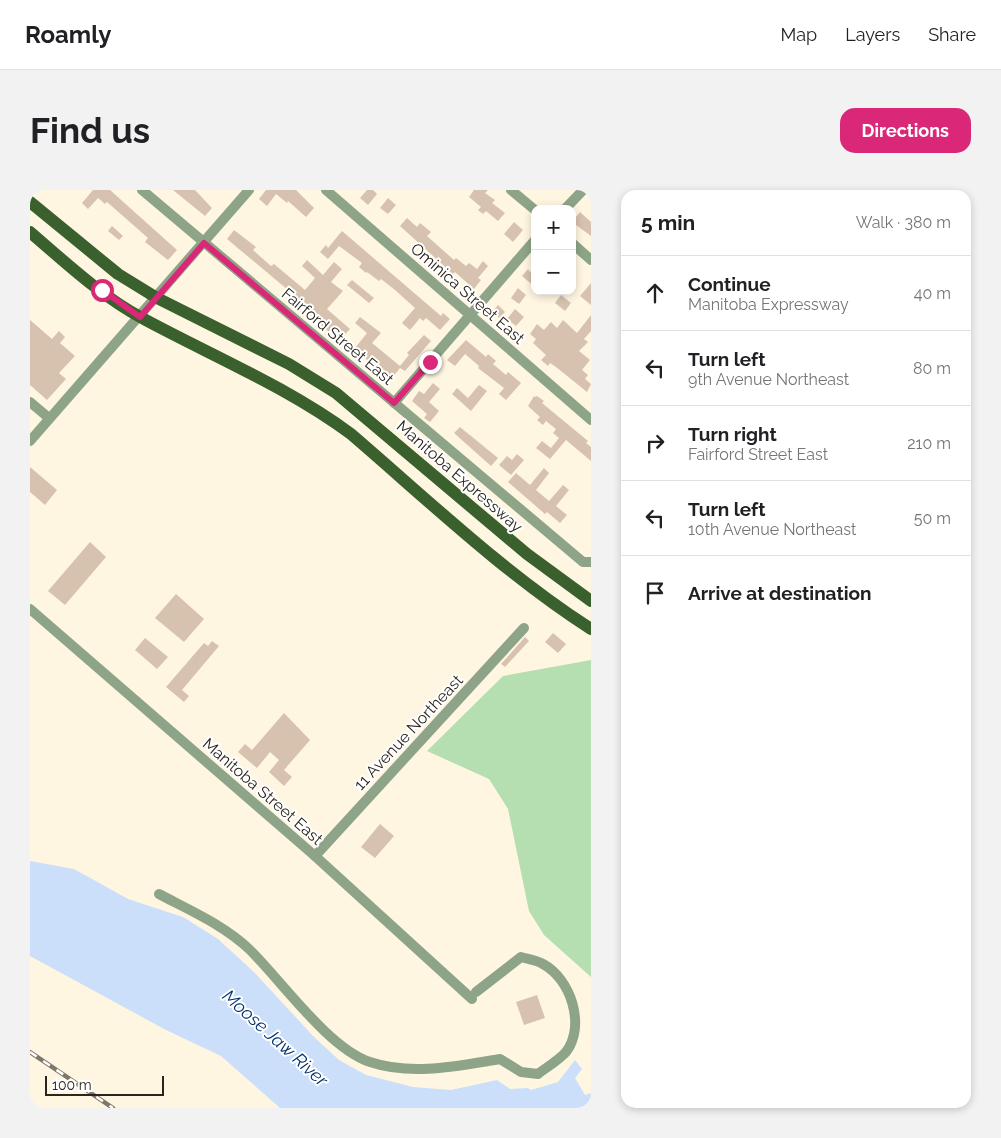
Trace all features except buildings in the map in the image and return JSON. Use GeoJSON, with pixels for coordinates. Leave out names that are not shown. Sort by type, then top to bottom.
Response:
{"type":"FeatureCollection","features":[{"type":"Feature","properties":{"kind":"main road","name":"Manitoba Expressway"},"geometry":{"type":"LineString","coordinates":[[30,202],[91,255],[157,298],[289,364],[336,393],[527,554],[591,601]]}},
{"type":"Feature","properties":{"kind":"main road"},"geometry":{"type":"LineString","coordinates":[[30,232],[78,273],[140,317],[284,390],[329,418],[351,434],[506,566],[591,629]]}},
{"type":"Feature","properties":{"kind":"street","name":"Fairford Street East"},"geometry":{"type":"LineString","coordinates":[[142,190],[394,403],[587,562]]}},
{"type":"Feature","properties":{"kind":"street"},"geometry":{"type":"LineString","coordinates":[[30,441],[157,298],[249,190]]}},
{"type":"Feature","properties":{"kind":"street","name":"Ominica Street East"},"geometry":{"type":"LineString","coordinates":[[326,190],[591,420]]}},
{"type":"Feature","properties":{"kind":"street"},"geometry":{"type":"LineString","coordinates":[[511,190],[531,207]]}},
{"type":"Feature","properties":{"kind":"street"},"geometry":{"type":"LineString","coordinates":[[569,205],[583,190]]}},
{"type":"Feature","properties":{"kind":"street"},"geometry":{"type":"LineString","coordinates":[[394,403],[531,245]]}},
{"type":"Feature","properties":{"kind":"street"},"geometry":{"type":"LineString","coordinates":[[576,247],[591,260]]}},
{"type":"Feature","properties":{"kind":"street"},"geometry":{"type":"LineString","coordinates":[[30,402],[49,418]]}},
{"type":"Feature","properties":{"kind":"street","name":"Manitoba Street East"},"geometry":{"type":"LineString","coordinates":[[30,609],[474,996],[521,957],[544,964],[565,985],[574,1007],[575,1034],[565,1053],[538,1074],[521,1072],[500,1059],[445,1068],[404,1070],[370,1062],[353,1055],[311,1017],[248,948],[206,919],[159,894]]}},
{"type":"Feature","properties":{"kind":"street","name":"11 Avenue Northeast"},"geometry":{"type":"LineString","coordinates":[[315,856],[524,628]]}},
{"type":"Feature","properties":{"kind":"green space"},"geometry":{"type":"Polygon","coordinates":[[[591,660],[591,977],[544,935],[529,911],[508,809],[489,779],[427,751],[503,676],[591,660]]]}},
{"type":"Feature","properties":{"kind":"water","name":"Moose Jaw River"},"geometry":{"type":"Polygon","coordinates":[[[30,861],[74,869],[128,899],[183,917],[218,939],[254,972],[314,1037],[339,1060],[366,1075],[413,1087],[451,1090],[497,1080],[510,1089],[528,1088],[531,1090],[558,1082],[575,1060],[582,1069],[575,1078],[585,1095],[591,1093],[591,1108],[280,1108],[221,1056],[166,1030],[30,956],[30,861]]]}},
{"type":"Feature","properties":{"kind":"railway"},"geometry":{"type":"LineString","coordinates":[[30,1052],[113,1108]]}},
{"type":"Feature","properties":{"kind":"route"},"geometry":{"type":"LineString","coordinates":[[102,290],[140,317],[204,243],[394,403],[430,362]]}}]}
